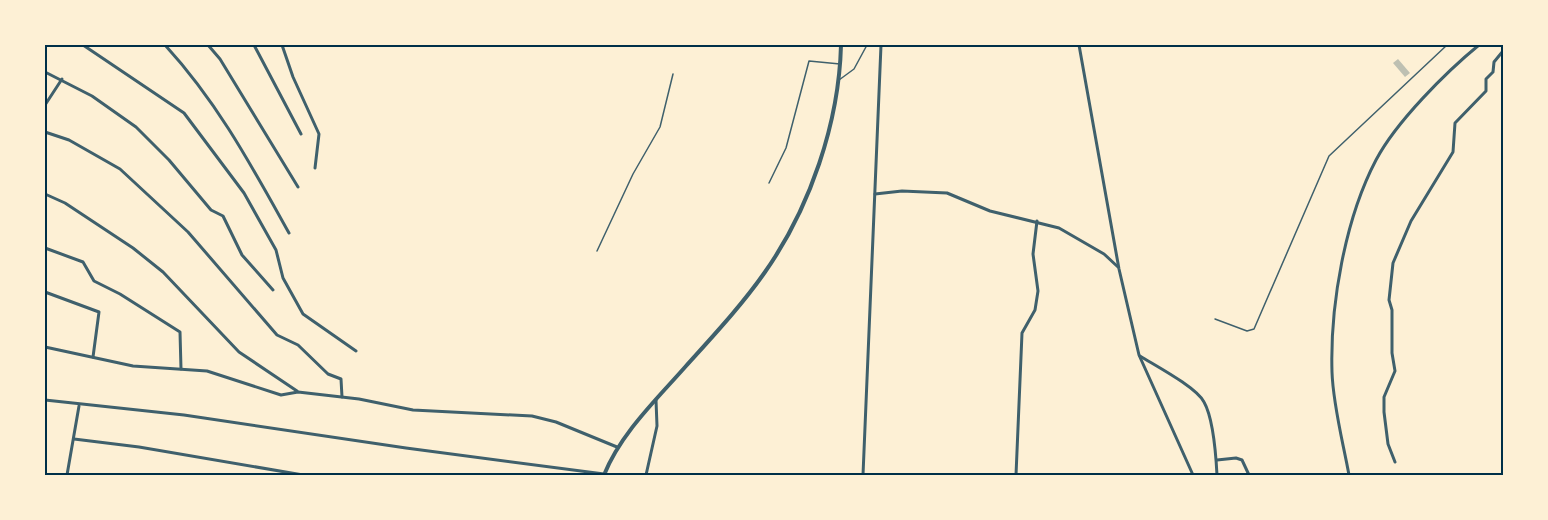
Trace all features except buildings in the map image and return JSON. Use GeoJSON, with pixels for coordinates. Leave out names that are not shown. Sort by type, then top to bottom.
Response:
{"type":"FeatureCollection","features":[{"type":"Feature","properties":{"kind":"street"},"geometry":{"type":"LineString","coordinates":[[83,45],[183,113],[244,193],[276,250],[283,278],[303,314],[356,351]]}},
{"type":"Feature","properties":{"kind":"street"},"geometry":{"type":"LineString","coordinates":[[165,45],[196,80],[232,131],[289,233]]}},
{"type":"Feature","properties":{"kind":"street"},"geometry":{"type":"LineString","coordinates":[[208,45],[227,69],[298,187]]}},
{"type":"Feature","properties":{"kind":"street"},"geometry":{"type":"LineString","coordinates":[[254,45],[301,134]]}},
{"type":"Feature","properties":{"kind":"street"},"geometry":{"type":"LineString","coordinates":[[282,45],[319,134],[315,168]]}},
{"type":"Feature","properties":{"kind":"street"},"geometry":{"type":"LineString","coordinates":[[45,400],[80,406],[184,415],[604,474],[618,447],[748,295],[787,237],[820,158],[830,124],[839,80],[841,45]]}},
{"type":"Feature","properties":{"kind":"street"},"geometry":{"type":"LineString","coordinates":[[863,475],[882,45]]}},
{"type":"Feature","properties":{"kind":"street"},"geometry":{"type":"LineString","coordinates":[[1079,45],[1119,269],[1139,355],[1193,475]]}},
{"type":"Feature","properties":{"kind":"street"},"geometry":{"type":"LineString","coordinates":[[1349,475],[1332,372],[1337,284],[1349,231],[1369,175],[1384,147],[1437,84],[1479,45]]}},
{"type":"Feature","properties":{"kind":"street"},"geometry":{"type":"LineString","coordinates":[[1395,462],[1388,444],[1384,412],[1384,398],[1395,371],[1392,353],[1392,310],[1389,300],[1393,263],[1411,221],[1453,152],[1455,123],[1486,92],[1486,79],[1493,72],[1494,62],[1503,51]]}},
{"type":"Feature","properties":{"kind":"street"},"geometry":{"type":"LineString","coordinates":[[45,72],[62,79],[120,114],[169,160],[210,209],[223,216],[244,257],[273,290]]}},
{"type":"Feature","properties":{"kind":"street"},"geometry":{"type":"LineString","coordinates":[[45,105],[62,79]]}},
{"type":"Feature","properties":{"kind":"street"},"geometry":{"type":"LineString","coordinates":[[45,132],[69,140],[120,169],[188,232],[277,334],[298,345],[328,374],[341,379],[342,397]]}},
{"type":"Feature","properties":{"kind":"street"},"geometry":{"type":"LineString","coordinates":[[874,194],[902,190],[947,193],[990,211],[1037,221],[1071,234],[1104,254],[1119,269]]}},
{"type":"Feature","properties":{"kind":"street"},"geometry":{"type":"LineString","coordinates":[[45,194],[65,203],[133,248],[163,272],[239,352],[298,392]]}},
{"type":"Feature","properties":{"kind":"street"},"geometry":{"type":"LineString","coordinates":[[1016,475],[1022,333],[1035,310],[1038,291],[1033,254],[1037,221]]}},
{"type":"Feature","properties":{"kind":"street"},"geometry":{"type":"LineString","coordinates":[[45,248],[83,262],[94,281],[120,294],[180,332],[181,369]]}},
{"type":"Feature","properties":{"kind":"street"},"geometry":{"type":"LineString","coordinates":[[45,292],[99,312],[93,357]]}},
{"type":"Feature","properties":{"kind":"street"},"geometry":{"type":"LineString","coordinates":[[45,347],[133,366],[219,373],[281,395],[298,392],[342,397],[412,410],[532,416],[556,422],[618,447]]}},
{"type":"Feature","properties":{"kind":"street"},"geometry":{"type":"LineString","coordinates":[[1139,355],[1192,389],[1203,400],[1217,460],[1217,475]]}},
{"type":"Feature","properties":{"kind":"street"},"geometry":{"type":"LineString","coordinates":[[646,475],[657,426],[656,400]]}},
{"type":"Feature","properties":{"kind":"street"},"geometry":{"type":"LineString","coordinates":[[67,475],[80,406]]}},
{"type":"Feature","properties":{"kind":"street"},"geometry":{"type":"LineString","coordinates":[[74,439],[139,447],[303,475]]}},
{"type":"Feature","properties":{"kind":"street"},"geometry":{"type":"LineString","coordinates":[[1217,460],[1236,458],[1242,460],[1249,475]]}},
{"type":"Feature","properties":{"kind":"lane"},"geometry":{"type":"LineString","coordinates":[[839,80],[854,69],[867,45]]}},
{"type":"Feature","properties":{"kind":"lane"},"geometry":{"type":"LineString","coordinates":[[1215,319],[1247,331],[1254,329],[1327,160],[1397,90],[1447,45]]}},
{"type":"Feature","properties":{"kind":"lane"},"geometry":{"type":"LineString","coordinates":[[769,183],[786,148],[809,61],[840,64]]}},
{"type":"Feature","properties":{"kind":"lane"},"geometry":{"type":"LineString","coordinates":[[597,251],[633,174],[660,127],[673,74]]}}]}
